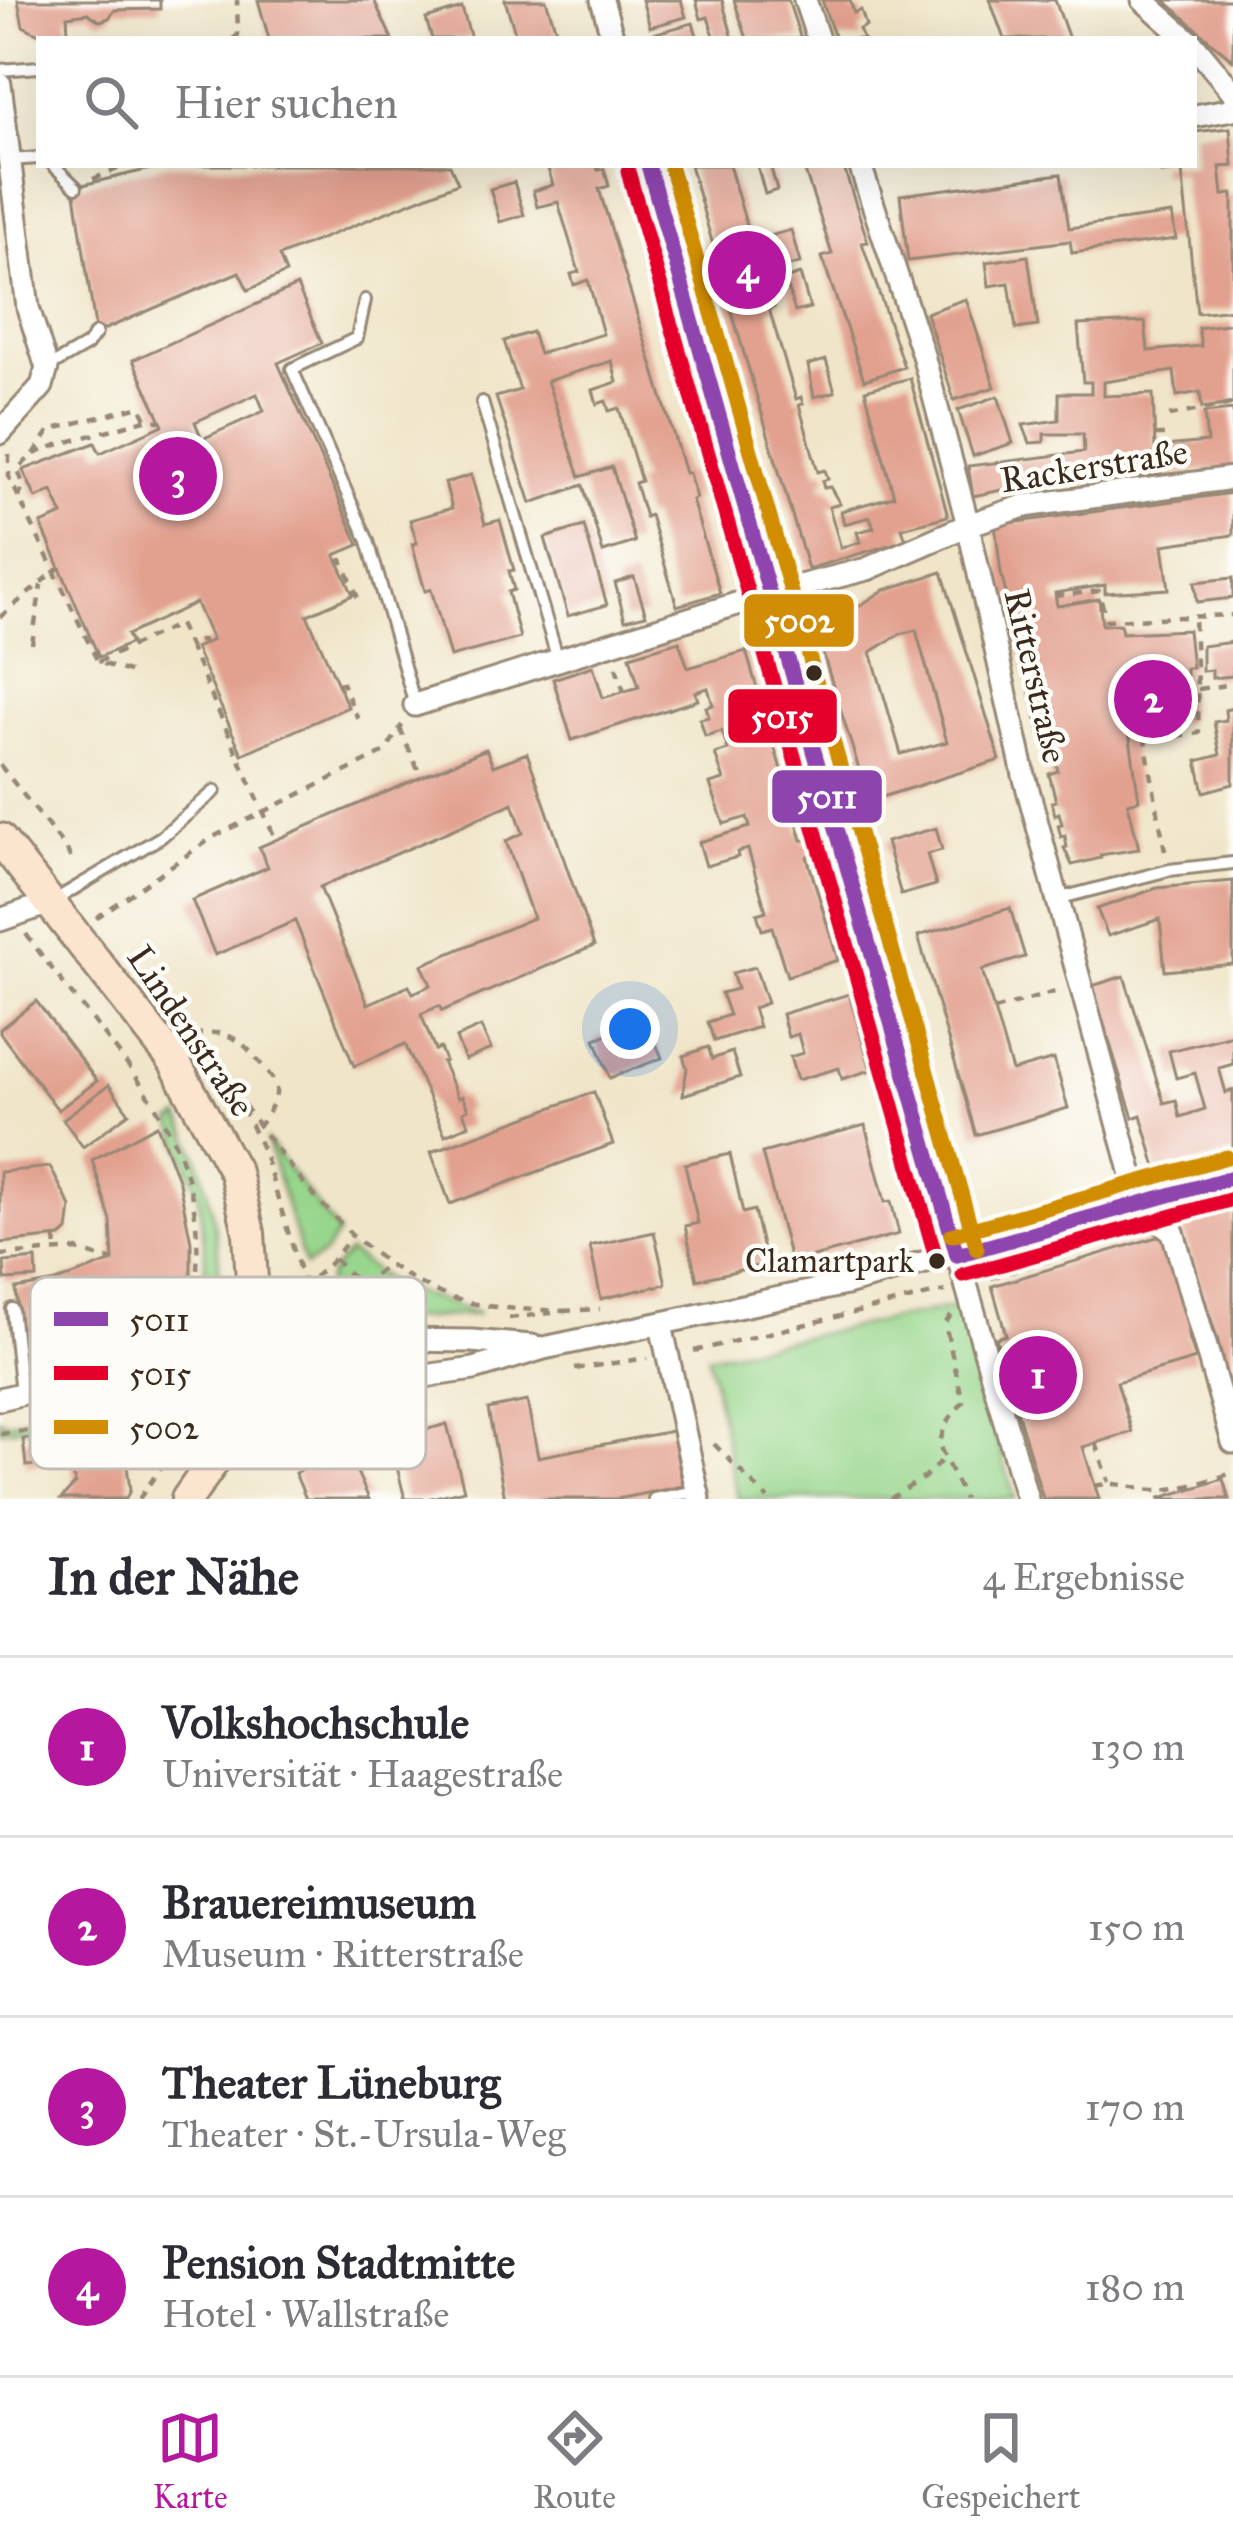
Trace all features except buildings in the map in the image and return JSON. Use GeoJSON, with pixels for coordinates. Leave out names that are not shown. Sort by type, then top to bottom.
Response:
{"type":"FeatureCollection","features":[{"type":"Feature","properties":{"kind":"main road","name":"Lindenstraße"},"geometry":{"type":"LineString","coordinates":[[0,838],[52,902],[88,924],[173,1060],[235,1172],[254,1277]]}},
{"type":"Feature","properties":{"kind":"main road","name":"Lindenstraße"},"geometry":{"type":"LineString","coordinates":[[187,1499],[208,1469]]}},
{"type":"Feature","properties":{"kind":"street"},"geometry":{"type":"LineString","coordinates":[[602,0],[612,36]]}},
{"type":"Feature","properties":{"kind":"street"},"geometry":{"type":"LineString","coordinates":[[805,0],[817,36]]}},
{"type":"Feature","properties":{"kind":"street"},"geometry":{"type":"LineString","coordinates":[[1143,0],[1184,36]]}},
{"type":"Feature","properties":{"kind":"street"},"geometry":{"type":"LineString","coordinates":[[1197,49],[1233,92]]}},
{"type":"Feature","properties":{"kind":"street"},"geometry":{"type":"LineString","coordinates":[[0,83],[28,308],[47,368],[42,386],[0,433]]}},
{"type":"Feature","properties":{"kind":"street"},"geometry":{"type":"LineString","coordinates":[[1197,115],[1233,109]]}},
{"type":"Feature","properties":{"kind":"street"},"geometry":{"type":"LineString","coordinates":[[649,168],[1027,1499]]}},
{"type":"Feature","properties":{"kind":"street","name":"Ritterstraße"},"geometry":{"type":"LineString","coordinates":[[861,168],[923,355],[968,525],[1008,712],[1140,1204]]}},
{"type":"Feature","properties":{"kind":"street","name":"Rackerstraße"},"geometry":{"type":"LineString","coordinates":[[415,705],[768,594],[867,569],[1024,506],[1233,478]]}},
{"type":"Feature","properties":{"kind":"street"},"geometry":{"type":"LineString","coordinates":[[7,919],[52,902]]}},
{"type":"Feature","properties":{"kind":"street"},"geometry":{"type":"LineString","coordinates":[[426,1376],[474,1369],[544,1348],[957,1255],[1233,1177]]}},
{"type":"Feature","properties":{"kind":"street"},"geometry":{"type":"LineString","coordinates":[[1140,1204],[1173,1232],[1233,1442]]}},
{"type":"Feature","properties":{"kind":"street"},"geometry":{"type":"LineString","coordinates":[[661,1325],[698,1495]]}},
{"type":"Feature","properties":{"kind":"street"},"geometry":{"type":"LineString","coordinates":[[426,1340],[544,1348]]}},
{"type":"Feature","properties":{"kind":"lane"},"geometry":{"type":"LineString","coordinates":[[0,70],[36,67]]}},
{"type":"Feature","properties":{"kind":"lane"},"geometry":{"type":"LineString","coordinates":[[10,160],[36,158]]}},
{"type":"Feature","properties":{"kind":"lane"},"geometry":{"type":"LineString","coordinates":[[55,168],[75,186]]}},
{"type":"Feature","properties":{"kind":"lane"},"geometry":{"type":"LineString","coordinates":[[365,300],[357,338],[290,364],[368,541],[415,705]]}},
{"type":"Feature","properties":{"kind":"lane"},"geometry":{"type":"LineString","coordinates":[[47,368],[88,345],[96,333]]}},
{"type":"Feature","properties":{"kind":"lane"},"geometry":{"type":"LineString","coordinates":[[482,402],[558,660]]}},
{"type":"Feature","properties":{"kind":"lane"},"geometry":{"type":"LineString","coordinates":[[52,902],[169,830],[215,790]]}},
{"type":"Feature","properties":{"kind":"lane"},"geometry":{"type":"LineString","coordinates":[[1057,899],[1169,870],[1233,863]]}},
{"type":"Feature","properties":{"kind":"lane"},"geometry":{"type":"LineString","coordinates":[[11,1396],[12,1309]]}},
{"type":"Feature","properties":{"kind":"lane"},"geometry":{"type":"LineString","coordinates":[[654,1499],[698,1495]]}},
{"type":"Feature","properties":{"kind":"path"},"geometry":{"type":"LineString","coordinates":[[237,0],[237,36]]}},
{"type":"Feature","properties":{"kind":"path"},"geometry":{"type":"LineString","coordinates":[[75,186],[120,168]]}},
{"type":"Feature","properties":{"kind":"path"},"geometry":{"type":"LineString","coordinates":[[1169,416],[1231,404]]}},
{"type":"Feature","properties":{"kind":"path"},"geometry":{"type":"LineString","coordinates":[[132,673],[98,662],[18,496],[23,483],[17,469],[50,430],[140,406],[147,420]]}},
{"type":"Feature","properties":{"kind":"path"},"geometry":{"type":"LineString","coordinates":[[34,454],[147,420],[160,421]]}},
{"type":"Feature","properties":{"kind":"path"},"geometry":{"type":"LineString","coordinates":[[1155,435],[1169,435]]}},
{"type":"Feature","properties":{"kind":"path"},"geometry":{"type":"LineString","coordinates":[[338,562],[342,560],[361,605]]}},
{"type":"Feature","properties":{"kind":"path"},"geometry":{"type":"LineString","coordinates":[[0,617],[57,570]]}},
{"type":"Feature","properties":{"kind":"path"},"geometry":{"type":"LineString","coordinates":[[32,644],[42,582]]}},
{"type":"Feature","properties":{"kind":"path"},"geometry":{"type":"LineString","coordinates":[[1055,596],[1099,591],[1106,620],[1233,615]]}},
{"type":"Feature","properties":{"kind":"path"},"geometry":{"type":"LineString","coordinates":[[1169,870],[1145,740],[1199,733],[1194,618]]}},
{"type":"Feature","properties":{"kind":"path"},"geometry":{"type":"LineString","coordinates":[[98,662],[179,624],[276,839]]}},
{"type":"Feature","properties":{"kind":"path"},"geometry":{"type":"LineString","coordinates":[[189,646],[202,640],[204,644]]}},
{"type":"Feature","properties":{"kind":"path"},"geometry":{"type":"LineString","coordinates":[[338,684],[342,683],[358,719]]}},
{"type":"Feature","properties":{"kind":"path"},"geometry":{"type":"LineString","coordinates":[[1198,689],[1233,684]]}},
{"type":"Feature","properties":{"kind":"path"},"geometry":{"type":"LineString","coordinates":[[0,765],[67,850],[83,886],[88,924],[188,853],[385,752],[415,705]]}},
{"type":"Feature","properties":{"kind":"path"},"geometry":{"type":"LineString","coordinates":[[400,728],[421,777]]}},
{"type":"Feature","properties":{"kind":"path"},"geometry":{"type":"LineString","coordinates":[[7,919],[160,1107],[190,1184],[198,1277]]}},
{"type":"Feature","properties":{"kind":"path"},"geometry":{"type":"LineString","coordinates":[[994,1010],[1079,986]]}},
{"type":"Feature","properties":{"kind":"path"},"geometry":{"type":"LineString","coordinates":[[260,1126],[275,1099],[273,1080],[241,1041],[228,1033],[193,1035],[260,1126],[353,1234],[411,1277]]}},
{"type":"Feature","properties":{"kind":"path"},"geometry":{"type":"LineString","coordinates":[[238,1097],[264,1153],[301,1277]]}},
{"type":"Feature","properties":{"kind":"path"},"geometry":{"type":"LineString","coordinates":[[315,1277],[353,1234]]}},
{"type":"Feature","properties":{"kind":"path"},"geometry":{"type":"LineString","coordinates":[[55,1238],[56,1251]]}},
{"type":"Feature","properties":{"kind":"path"},"geometry":{"type":"LineString","coordinates":[[0,1255],[77,1250],[113,1261]]}},
{"type":"Feature","properties":{"kind":"path"},"geometry":{"type":"LineString","coordinates":[[334,1259],[352,1277]]}},
{"type":"Feature","properties":{"kind":"path"},"geometry":{"type":"LineString","coordinates":[[372,1277],[388,1263]]}},
{"type":"Feature","properties":{"kind":"path"},"geometry":{"type":"LineString","coordinates":[[426,1286],[440,1294],[496,1307],[566,1311]]}},
{"type":"Feature","properties":{"kind":"path"},"geometry":{"type":"LineString","coordinates":[[964,1499],[939,1445],[963,1392],[945,1324],[952,1313],[970,1302]]}},
{"type":"Feature","properties":{"kind":"path"},"geometry":{"type":"LineString","coordinates":[[0,1434],[30,1431]]}},
{"type":"Feature","properties":{"kind":"path"},"geometry":{"type":"LineString","coordinates":[[1096,1443],[1108,1482]]}},
{"type":"Feature","properties":{"kind":"path"},"geometry":{"type":"LineString","coordinates":[[717,1447],[769,1499]]}},
{"type":"Feature","properties":{"kind":"path"},"geometry":{"type":"LineString","coordinates":[[890,1499],[943,1459]]}},
{"type":"Feature","properties":{"kind":"path"},"geometry":{"type":"LineString","coordinates":[[139,1499],[160,1469]]}},
{"type":"Feature","properties":{"kind":"path"},"geometry":{"type":"LineString","coordinates":[[1095,1486],[1108,1482],[1149,1490],[1182,1488],[1233,1473]]}},
{"type":"Feature","properties":{"kind":"path"},"geometry":{"type":"LineString","coordinates":[[1149,1490],[1151,1499]]}},
{"type":"Feature","properties":{"kind":"green space"},"geometry":{"type":"Polygon","coordinates":[[[180,1117],[203,1176],[220,1277],[205,1277],[198,1192],[172,1122],[180,1117]]]}},
{"type":"Feature","properties":{"kind":"green space"},"geometry":{"type":"Polygon","coordinates":[[[266,1139],[338,1233],[324,1254],[305,1266],[266,1139]]]}},
{"type":"Feature","properties":{"kind":"green space"},"geometry":{"type":"Polygon","coordinates":[[[349,1252],[382,1277],[329,1277],[349,1252]]]}},
{"type":"Feature","properties":{"kind":"green space"},"geometry":{"type":"Polygon","coordinates":[[[426,1296],[479,1314],[426,1318],[426,1296]]]}},
{"type":"Feature","properties":{"kind":"green space"},"geometry":{"type":"Polygon","coordinates":[[[959,1306],[1015,1499],[738,1499],[708,1356],[959,1306]]]}},
{"type":"Feature","properties":{"kind":"green space"},"geometry":{"type":"Polygon","coordinates":[[[30,1417],[30,1426],[0,1430],[0,1419],[8,1423],[30,1417]]]}},
{"type":"Feature","properties":{"kind":"transit line","name":"5011"},"geometry":{"type":"LineString","coordinates":[[649,168],[957,1255]]}},
{"type":"Feature","properties":{"kind":"transit line","name":"5002"},"geometry":{"type":"LineString","coordinates":[[671,168],[977,1249]]}},
{"type":"Feature","properties":{"kind":"transit line","name":"5015"},"geometry":{"type":"LineString","coordinates":[[628,171],[937,1261]]}},
{"type":"Feature","properties":{"kind":"transit line","name":"5002"},"geometry":{"type":"LineString","coordinates":[[951,1235],[1227,1157]]}},
{"type":"Feature","properties":{"kind":"transit line","name":"5011"},"geometry":{"type":"LineString","coordinates":[[957,1255],[1233,1177]]}},
{"type":"Feature","properties":{"kind":"transit line","name":"5015"},"geometry":{"type":"LineString","coordinates":[[963,1275],[1233,1199]]}},
{"type":"Feature","properties":{"kind":"place","name":"Pension Stadtmitte"},"geometry":{"type":"Point","coordinates":[747,270]}},
{"type":"Feature","properties":{"kind":"place","name":"Theater Lüneburg"},"geometry":{"type":"Point","coordinates":[178,476]}},
{"type":"Feature","properties":{"kind":"place","name":"Brauereimuseum"},"geometry":{"type":"Point","coordinates":[1153,699]}},
{"type":"Feature","properties":{"kind":"place","name":"Clamartpark"},"geometry":{"type":"Point","coordinates":[937,1261]}},
{"type":"Feature","properties":{"kind":"place","name":"Volkshochschule"},"geometry":{"type":"Point","coordinates":[1038,1375]}}]}
